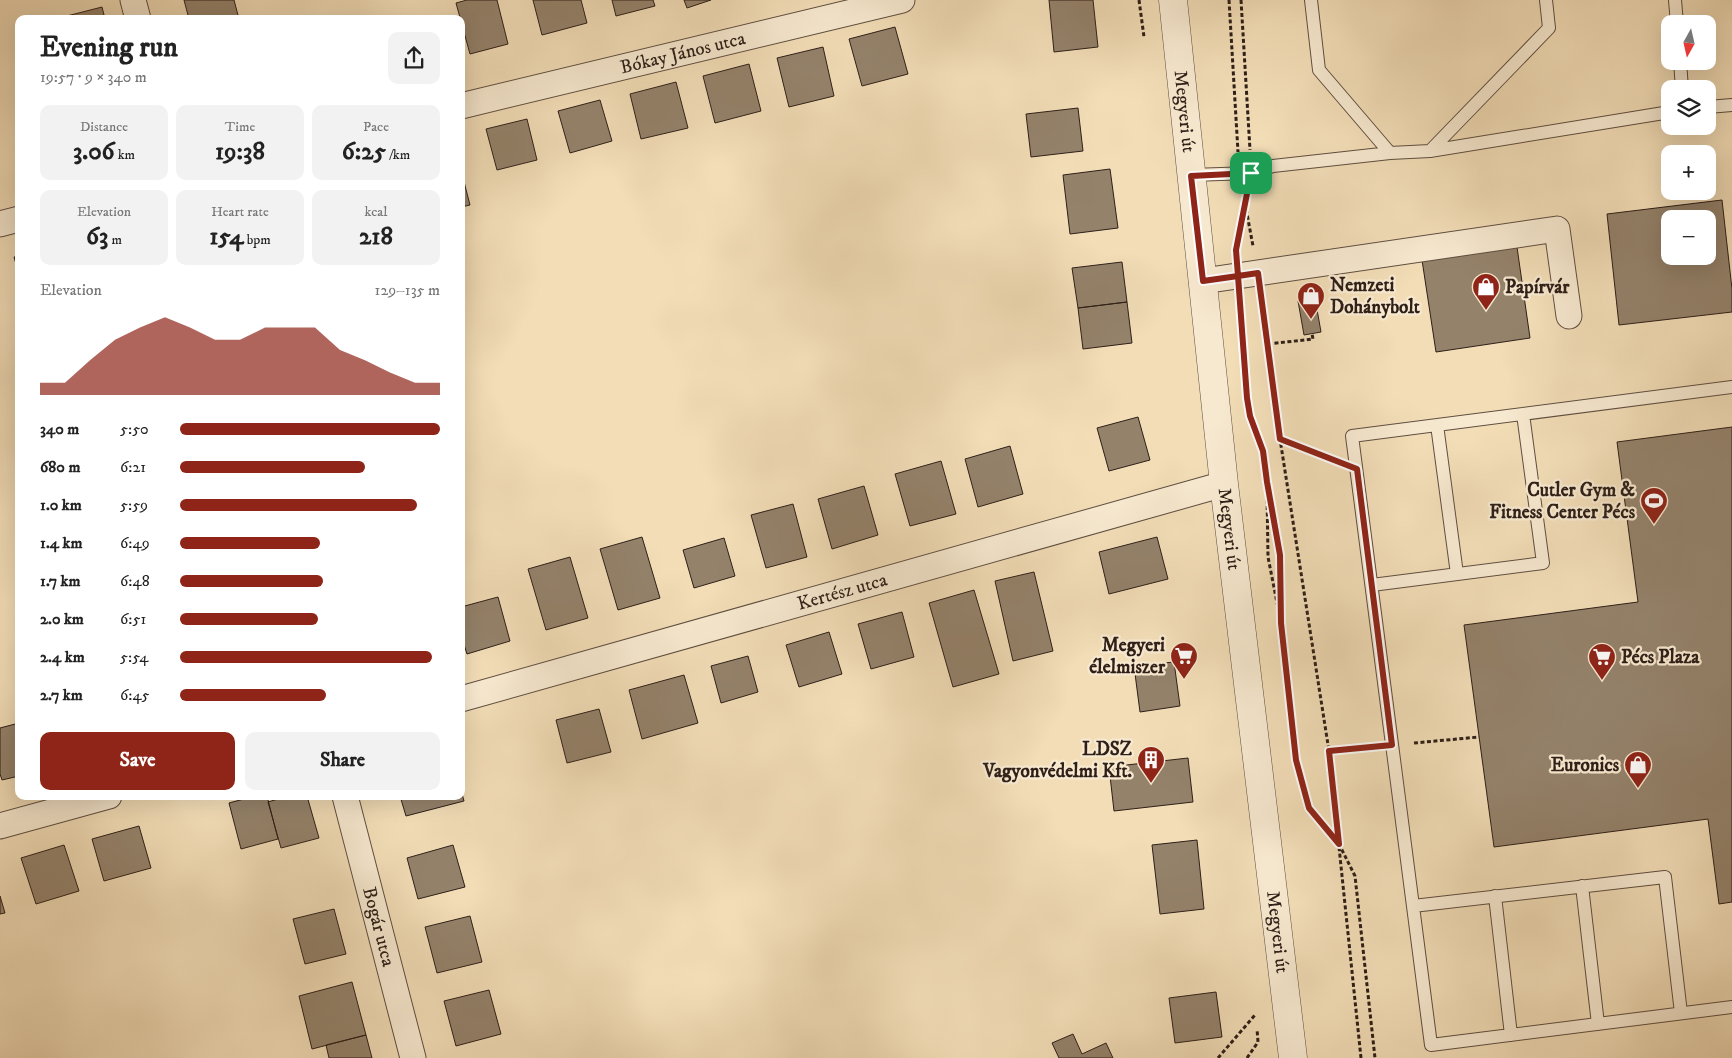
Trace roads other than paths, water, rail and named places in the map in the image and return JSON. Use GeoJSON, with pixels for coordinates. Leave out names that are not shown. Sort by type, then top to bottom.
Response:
{"type":"FeatureCollection","features":[{"type":"Feature","properties":{"kind":"street"},"geometry":{"type":"LineString","coordinates":[[133,0],[137,15]]}},
{"type":"Feature","properties":{"kind":"street","name":"Bókay János utca"},"geometry":{"type":"LineString","coordinates":[[465,105],[902,0]]}},
{"type":"Feature","properties":{"kind":"street","name":"Megyeri út"},"geometry":{"type":"LineString","coordinates":[[1173,0],[1224,484],[1289,1052]]}},
{"type":"Feature","properties":{"kind":"street"},"geometry":{"type":"LineString","coordinates":[[0,224],[15,220]]}},
{"type":"Feature","properties":{"kind":"street"},"geometry":{"type":"LineString","coordinates":[[1203,281],[1557,230],[1569,316]]}},
{"type":"Feature","properties":{"kind":"street","name":"Kertész utca"},"geometry":{"type":"LineString","coordinates":[[465,699],[1224,484]]}},
{"type":"Feature","properties":{"kind":"street"},"geometry":{"type":"LineString","coordinates":[[0,826],[94,800]]}},
{"type":"Feature","properties":{"kind":"street","name":"Bogár utca"},"geometry":{"type":"LineString","coordinates":[[346,800],[413,1058]]}},
{"type":"Feature","properties":{"kind":"street"},"geometry":{"type":"LineString","coordinates":[[1289,1052],[1312,1058]]}},
{"type":"Feature","properties":{"kind":"lane"},"geometry":{"type":"LineString","coordinates":[[1311,0],[1319,70],[1390,153]]}},
{"type":"Feature","properties":{"kind":"lane"},"geometry":{"type":"LineString","coordinates":[[1430,151],[1549,28],[1546,0]]}},
{"type":"Feature","properties":{"kind":"lane"},"geometry":{"type":"LineString","coordinates":[[1675,0],[1676,15]]}},
{"type":"Feature","properties":{"kind":"lane"},"geometry":{"type":"LineString","coordinates":[[1716,106],[1732,104]]}},
{"type":"Feature","properties":{"kind":"lane"},"geometry":{"type":"LineString","coordinates":[[1191,176],[1245,173],[1273,166],[1390,153],[1430,151],[1661,113]]}},
{"type":"Feature","properties":{"kind":"lane"},"geometry":{"type":"LineString","coordinates":[[1732,388],[1352,436],[1431,1045],[1732,1007]]}},
{"type":"Feature","properties":{"kind":"lane"},"geometry":{"type":"LineString","coordinates":[[1372,585],[1543,562],[1524,414]]}},
{"type":"Feature","properties":{"kind":"lane"},"geometry":{"type":"LineString","coordinates":[[1437,425],[1457,574]]}},
{"type":"Feature","properties":{"kind":"lane"},"geometry":{"type":"LineString","coordinates":[[1413,906],[1665,877],[1681,1013]]}},
{"type":"Feature","properties":{"kind":"lane"},"geometry":{"type":"LineString","coordinates":[[1582,886],[1598,1024]]}},
{"type":"Feature","properties":{"kind":"lane"},"geometry":{"type":"LineString","coordinates":[[1495,896],[1511,1035]]}},
{"type":"Feature","properties":{"kind":"place","name":"Papírvár"},"geometry":{"type":"Point","coordinates":[1486,311]}},
{"type":"Feature","properties":{"kind":"place","name":"Nemzeti Dohánybolt"},"geometry":{"type":"Point","coordinates":[1311,320]}},
{"type":"Feature","properties":{"kind":"place","name":"Cutler Gym & Fitness Center Pécs"},"geometry":{"type":"Point","coordinates":[1654,525]}},
{"type":"Feature","properties":{"kind":"place","name":"Megyeri élelmiszer"},"geometry":{"type":"Point","coordinates":[1184,680]}},
{"type":"Feature","properties":{"kind":"place","name":"Pécs Plaza"},"geometry":{"type":"Point","coordinates":[1602,681]}},
{"type":"Feature","properties":{"kind":"place","name":"LDSZ Vagyonvédelmi Kft."},"geometry":{"type":"Point","coordinates":[1151,784]}},
{"type":"Feature","properties":{"kind":"place","name":"Euronics"},"geometry":{"type":"Point","coordinates":[1638,789]}}]}
